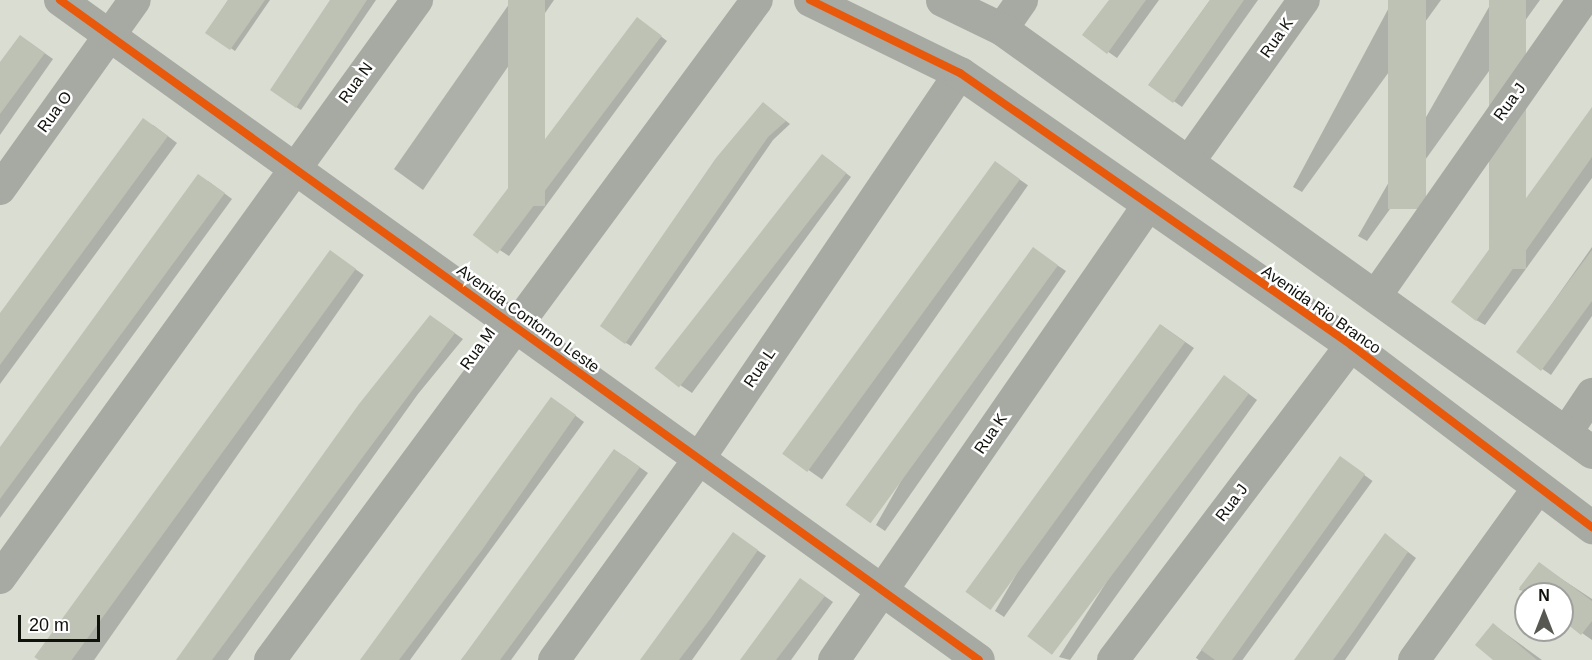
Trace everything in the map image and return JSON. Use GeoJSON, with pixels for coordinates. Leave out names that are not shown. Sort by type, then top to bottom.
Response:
{"type":"FeatureCollection","features":[{"type":"Feature","properties":{"kind":"street","name":"Avenida Contorno Leste"},"geometry":{"type":"LineString","coordinates":[[60,0],[295,165],[698,460],[979,660]]}},
{"type":"Feature","properties":{"kind":"street","name":"Rua O"},"geometry":{"type":"LineString","coordinates":[[0,189],[135,0]]}},
{"type":"Feature","properties":{"kind":"street","name":"Rua N"},"geometry":{"type":"LineString","coordinates":[[0,578],[295,165],[417,0]]}},
{"type":"Feature","properties":{"kind":"street","name":"Rua M"},"geometry":{"type":"LineString","coordinates":[[270,660],[513,324],[757,0]]}},
{"type":"Feature","properties":{"kind":"street","name":"Avenida Rio Branco"},"geometry":{"type":"LineString","coordinates":[[810,0],[849,7],[960,73],[1147,207],[1351,345],[1592,527]]}},
{"type":"Feature","properties":{"kind":"street"},"geometry":{"type":"LineString","coordinates":[[942,0],[1002,29],[1188,163],[1377,294],[1579,442],[1592,394]]}},
{"type":"Feature","properties":{"kind":"street"},"geometry":{"type":"LineString","coordinates":[[1002,29],[1022,0]]}},
{"type":"Feature","properties":{"kind":"street","name":"Rua K"},"geometry":{"type":"LineString","coordinates":[[1188,163],[1304,0]]}},
{"type":"Feature","properties":{"kind":"street","name":"Rua J"},"geometry":{"type":"LineString","coordinates":[[1377,294],[1583,0]]}},
{"type":"Feature","properties":{"kind":"street","name":"Rua L"},"geometry":{"type":"LineString","coordinates":[[554,660],[698,460],[960,73]]}},
{"type":"Feature","properties":{"kind":"street","name":"Rua K"},"geometry":{"type":"LineString","coordinates":[[834,660],[884,591],[1147,207]]}},
{"type":"Feature","properties":{"kind":"street","name":"Rua J"},"geometry":{"type":"LineString","coordinates":[[1113,660],[1351,345]]}},
{"type":"Feature","properties":{"kind":"street"},"geometry":{"type":"LineString","coordinates":[[1414,660],[1538,488]]}},
{"type":"Feature","properties":{"kind":"building"},"geometry":{"type":"Polygon","coordinates":[[[228,0],[265,0],[230,50],[205,33],[228,0]]]}},
{"type":"Feature","properties":{"kind":"building"},"geometry":{"type":"Polygon","coordinates":[[[330,0],[367,0],[296,108],[270,90],[330,0]]]}},
{"type":"Feature","properties":{"kind":"building"},"geometry":{"type":"Polygon","coordinates":[[[508,0],[545,0],[545,206],[508,206],[508,0]]]}},
{"type":"Feature","properties":{"kind":"building"},"geometry":{"type":"Polygon","coordinates":[[[1109,0],[1146,0],[1107,54],[1082,35],[1109,0]]]}},
{"type":"Feature","properties":{"kind":"building"},"geometry":{"type":"Polygon","coordinates":[[[1210,0],[1244,0],[1173,103],[1148,85],[1210,0]]]}},
{"type":"Feature","properties":{"kind":"building"},"geometry":{"type":"Polygon","coordinates":[[[1388,0],[1426,0],[1426,209],[1388,209],[1388,0]]]}},
{"type":"Feature","properties":{"kind":"building"},"geometry":{"type":"Polygon","coordinates":[[[1489,0],[1526,0],[1526,269],[1489,269],[1489,0]]]}},
{"type":"Feature","properties":{"kind":"building"},"geometry":{"type":"Polygon","coordinates":[[[637,17],[662,36],[497,254],[473,235],[637,17]]]}},
{"type":"Feature","properties":{"kind":"building"},"geometry":{"type":"Polygon","coordinates":[[[20,35],[45,53],[0,114],[0,62],[20,35]]]}},
{"type":"Feature","properties":{"kind":"building"},"geometry":{"type":"Polygon","coordinates":[[[763,102],[786,121],[768,137],[625,344],[600,326],[716,158],[763,102]]]}},
{"type":"Feature","properties":{"kind":"building"},"geometry":{"type":"Polygon","coordinates":[[[1592,107],[1592,157],[1476,321],[1451,302],[1592,107]]]}},
{"type":"Feature","properties":{"kind":"building"},"geometry":{"type":"Polygon","coordinates":[[[143,118],[168,136],[0,365],[0,313],[143,118]]]}},
{"type":"Feature","properties":{"kind":"building"},"geometry":{"type":"Polygon","coordinates":[[[822,154],[846,173],[679,387],[655,368],[822,154]]]}},
{"type":"Feature","properties":{"kind":"building"},"geometry":{"type":"Polygon","coordinates":[[[995,161],[1020,179],[807,472],[782,454],[995,161]]]}},
{"type":"Feature","properties":{"kind":"building"},"geometry":{"type":"Polygon","coordinates":[[[198,174],[225,193],[0,499],[0,447],[198,174]]]}},
{"type":"Feature","properties":{"kind":"building"},"geometry":{"type":"Polygon","coordinates":[[[1033,247],[1058,265],[871,523],[845,505],[1033,247]]]}},
{"type":"Feature","properties":{"kind":"building"},"geometry":{"type":"Polygon","coordinates":[[[330,250],[356,269],[72,660],[39,660],[34,657],[330,250]]]}},
{"type":"Feature","properties":{"kind":"building"},"geometry":{"type":"Polygon","coordinates":[[[1592,250],[1592,301],[1541,371],[1516,352],[1592,250]]]}},
{"type":"Feature","properties":{"kind":"building"},"geometry":{"type":"Polygon","coordinates":[[[430,315],[455,333],[212,660],[176,660],[359,404],[430,315]]]}},
{"type":"Feature","properties":{"kind":"building"},"geometry":{"type":"Polygon","coordinates":[[[1160,324],[1185,342],[991,610],[965,592],[1160,324]]]}},
{"type":"Feature","properties":{"kind":"building"},"geometry":{"type":"Polygon","coordinates":[[[1224,375],[1249,394],[1052,655],[1027,636],[1224,375]]]}},
{"type":"Feature","properties":{"kind":"building"},"geometry":{"type":"Polygon","coordinates":[[[551,397],[576,415],[482,550],[399,660],[360,660],[551,397]]]}},
{"type":"Feature","properties":{"kind":"building"},"geometry":{"type":"Polygon","coordinates":[[[614,449],[640,467],[567,569],[500,660],[461,660],[614,449]]]}},
{"type":"Feature","properties":{"kind":"building"},"geometry":{"type":"Polygon","coordinates":[[[1340,456],[1365,474],[1232,660],[1215,660],[1201,650],[1340,456]]]}},
{"type":"Feature","properties":{"kind":"building"},"geometry":{"type":"Polygon","coordinates":[[[733,532],[758,550],[711,618],[679,660],[640,660],[733,532]]]}},
{"type":"Feature","properties":{"kind":"building"},"geometry":{"type":"Polygon","coordinates":[[[1385,533],[1408,552],[1356,628],[1333,660],[1294,660],[1385,533]]]}},
{"type":"Feature","properties":{"kind":"building"},"geometry":{"type":"Polygon","coordinates":[[[1539,562],[1566,582],[1524,582],[1539,562]]]}},
{"type":"Feature","properties":{"kind":"building"},"geometry":{"type":"Polygon","coordinates":[[[800,578],[825,596],[776,660],[740,660],[800,578]]]}},
{"type":"Feature","properties":{"kind":"building"},"geometry":{"type":"Polygon","coordinates":[[[1574,588],[1592,601],[1592,621],[1581,635],[1574,629],[1574,588]]]}},
{"type":"Feature","properties":{"kind":"building"},"geometry":{"type":"Polygon","coordinates":[[[1493,623],[1537,660],[1493,660],[1475,645],[1493,623]]]}},
{"type":"Feature","properties":{"kind":"cycle path"},"geometry":{"type":"LineString","coordinates":[[60,0],[979,660]]}},
{"type":"Feature","properties":{"kind":"cycle path"},"geometry":{"type":"LineString","coordinates":[[810,0],[960,73],[1351,345],[1592,527]]}}]}
